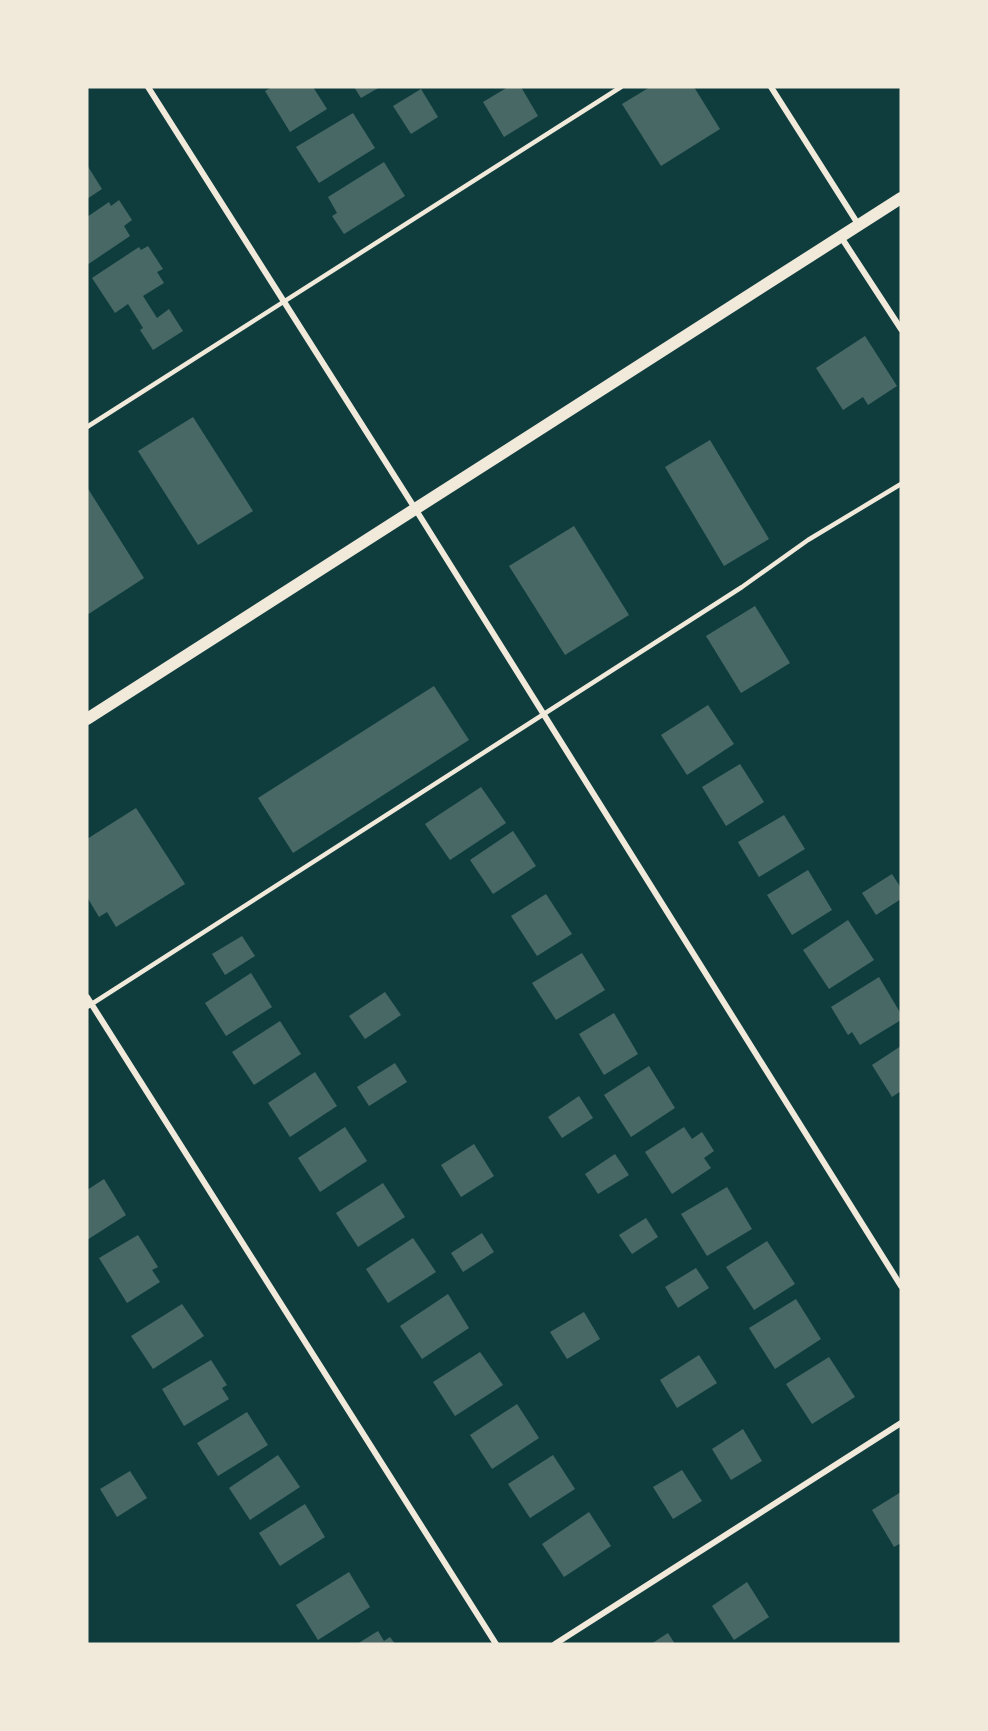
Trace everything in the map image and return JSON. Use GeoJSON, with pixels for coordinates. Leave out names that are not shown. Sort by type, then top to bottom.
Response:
{"type":"FeatureCollection","features":[{"type":"Feature","properties":{"kind":"main road"},"geometry":{"type":"LineString","coordinates":[[87,719],[901,198]]}},
{"type":"Feature","properties":{"kind":"street"},"geometry":{"type":"LineString","coordinates":[[148,87],[416,510],[901,1286]]}},
{"type":"Feature","properties":{"kind":"street"},"geometry":{"type":"LineString","coordinates":[[771,87],[858,225]]}},
{"type":"Feature","properties":{"kind":"street"},"geometry":{"type":"LineString","coordinates":[[841,237],[901,329]]}},
{"type":"Feature","properties":{"kind":"street"},"geometry":{"type":"LineString","coordinates":[[87,997],[89,1005],[496,1644]]}},
{"type":"Feature","properties":{"kind":"street"},"geometry":{"type":"LineString","coordinates":[[555,1644],[901,1423]]}},
{"type":"Feature","properties":{"kind":"lane"},"geometry":{"type":"LineString","coordinates":[[87,428],[621,87]]}},
{"type":"Feature","properties":{"kind":"lane"},"geometry":{"type":"LineString","coordinates":[[89,1005],[742,587],[808,540],[901,484]]}},
{"type":"Feature","properties":{"kind":"building"},"geometry":{"type":"Polygon","coordinates":[[[272,87],[313,87],[327,109],[290,132],[265,91],[272,87]]]}},
{"type":"Feature","properties":{"kind":"building"},"geometry":{"type":"Polygon","coordinates":[[[354,87],[380,87],[361,98],[354,87]]]}},
{"type":"Feature","properties":{"kind":"building"},"geometry":{"type":"Polygon","coordinates":[[[508,87],[521,87],[538,116],[504,137],[483,102],[508,87]]]}},
{"type":"Feature","properties":{"kind":"building"},"geometry":{"type":"Polygon","coordinates":[[[650,87],[694,87],[720,129],[661,166],[622,104],[650,87]]]}},
{"type":"Feature","properties":{"kind":"building"},"geometry":{"type":"Polygon","coordinates":[[[421,89],[438,117],[411,134],[393,106],[421,89]]]}},
{"type":"Feature","properties":{"kind":"building"},"geometry":{"type":"Polygon","coordinates":[[[353,113],[375,148],[319,183],[296,147],[353,113]]]}},
{"type":"Feature","properties":{"kind":"building"},"geometry":{"type":"Polygon","coordinates":[[[384,162],[405,196],[344,234],[332,216],[337,213],[328,197],[384,162]]]}},
{"type":"Feature","properties":{"kind":"building"},"geometry":{"type":"Polygon","coordinates":[[[87,165],[102,189],[87,199],[87,165]]]}},
{"type":"Feature","properties":{"kind":"building"},"geometry":{"type":"Polygon","coordinates":[[[119,200],[132,220],[124,226],[130,236],[87,265],[87,217],[109,202],[111,206],[119,200]]]}},
{"type":"Feature","properties":{"kind":"building"},"geometry":{"type":"Polygon","coordinates":[[[148,246],[163,269],[157,272],[164,283],[143,296],[157,318],[169,309],[183,331],[153,350],[140,330],[143,328],[128,304],[115,313],[92,278],[139,247],[141,250],[148,246]]]}},
{"type":"Feature","properties":{"kind":"building"},"geometry":{"type":"Polygon","coordinates":[[[865,336],[897,386],[868,405],[863,397],[843,410],[816,368],[865,336]]]}},
{"type":"Feature","properties":{"kind":"building"},"geometry":{"type":"Polygon","coordinates":[[[193,417],[253,511],[198,545],[138,451],[193,417]]]}},
{"type":"Feature","properties":{"kind":"building"},"geometry":{"type":"Polygon","coordinates":[[[710,440],[769,539],[724,566],[665,467],[710,440]]]}},
{"type":"Feature","properties":{"kind":"building"},"geometry":{"type":"Polygon","coordinates":[[[87,487],[144,578],[87,615],[87,487]]]}},
{"type":"Feature","properties":{"kind":"building"},"geometry":{"type":"Polygon","coordinates":[[[574,526],[629,615],[565,655],[509,566],[574,526]]]}},
{"type":"Feature","properties":{"kind":"building"},"geometry":{"type":"Polygon","coordinates":[[[755,606],[790,663],[741,693],[706,636],[755,606]]]}},
{"type":"Feature","properties":{"kind":"building"},"geometry":{"type":"Polygon","coordinates":[[[434,686],[469,740],[293,853],[258,798],[434,686]]]}},
{"type":"Feature","properties":{"kind":"building"},"geometry":{"type":"Polygon","coordinates":[[[708,705],[734,744],[687,775],[661,735],[708,705]]]}},
{"type":"Feature","properties":{"kind":"building"},"geometry":{"type":"Polygon","coordinates":[[[740,764],[764,802],[726,826],[702,787],[740,764]]]}},
{"type":"Feature","properties":{"kind":"building"},"geometry":{"type":"Polygon","coordinates":[[[481,787],[506,823],[450,860],[425,824],[481,787]]]}},
{"type":"Feature","properties":{"kind":"building"},"geometry":{"type":"Polygon","coordinates":[[[136,808],[185,884],[116,927],[107,912],[99,917],[87,897],[87,839],[136,808]]]}},
{"type":"Feature","properties":{"kind":"building"},"geometry":{"type":"Polygon","coordinates":[[[784,815],[805,849],[759,877],[738,842],[784,815]]]}},
{"type":"Feature","properties":{"kind":"building"},"geometry":{"type":"Polygon","coordinates":[[[513,831],[536,866],[493,894],[470,860],[513,831]]]}},
{"type":"Feature","properties":{"kind":"building"},"geometry":{"type":"Polygon","coordinates":[[[808,870],[832,910],[792,935],[767,895],[808,870]]]}},
{"type":"Feature","properties":{"kind":"building"},"geometry":{"type":"Polygon","coordinates":[[[892,874],[901,888],[901,899],[876,915],[862,893],[892,874]]]}},
{"type":"Feature","properties":{"kind":"building"},"geometry":{"type":"Polygon","coordinates":[[[546,894],[572,934],[537,956],[511,916],[546,894]]]}},
{"type":"Feature","properties":{"kind":"building"},"geometry":{"type":"Polygon","coordinates":[[[848,920],[874,960],[829,989],[803,950],[848,920]]]}},
{"type":"Feature","properties":{"kind":"building"},"geometry":{"type":"Polygon","coordinates":[[[242,936],[255,956],[225,975],[212,954],[242,936]]]}},
{"type":"Feature","properties":{"kind":"building"},"geometry":{"type":"Polygon","coordinates":[[[582,953],[605,990],[556,1020],[532,983],[582,953]]]}},
{"type":"Feature","properties":{"kind":"building"},"geometry":{"type":"Polygon","coordinates":[[[251,973],[272,1007],[226,1036],[205,1003],[251,973]]]}},
{"type":"Feature","properties":{"kind":"building"},"geometry":{"type":"Polygon","coordinates":[[[879,977],[901,1014],[901,1020],[860,1045],[852,1032],[848,1035],[831,1007],[879,977]]]}},
{"type":"Feature","properties":{"kind":"building"},"geometry":{"type":"Polygon","coordinates":[[[385,992],[401,1015],[365,1039],[349,1016],[385,992]]]}},
{"type":"Feature","properties":{"kind":"building"},"geometry":{"type":"Polygon","coordinates":[[[614,1013],[638,1054],[604,1075],[579,1034],[614,1013]]]}},
{"type":"Feature","properties":{"kind":"building"},"geometry":{"type":"Polygon","coordinates":[[[280,1021],[301,1054],[254,1085],[232,1052],[280,1021]]]}},
{"type":"Feature","properties":{"kind":"building"},"geometry":{"type":"Polygon","coordinates":[[[901,1046],[901,1091],[892,1097],[872,1065],[901,1046]]]}},
{"type":"Feature","properties":{"kind":"building"},"geometry":{"type":"Polygon","coordinates":[[[395,1063],[407,1082],[369,1106],[357,1087],[395,1063]]]}},
{"type":"Feature","properties":{"kind":"building"},"geometry":{"type":"Polygon","coordinates":[[[649,1066],[675,1108],[631,1137],[604,1095],[649,1066]]]}},
{"type":"Feature","properties":{"kind":"building"},"geometry":{"type":"Polygon","coordinates":[[[315,1072],[337,1106],[290,1137],[268,1103],[315,1072]]]}},
{"type":"Feature","properties":{"kind":"building"},"geometry":{"type":"Polygon","coordinates":[[[579,1096],[593,1118],[562,1138],[548,1117],[579,1096]]]}},
{"type":"Feature","properties":{"kind":"building"},"geometry":{"type":"Polygon","coordinates":[[[345,1127],[367,1161],[320,1192],[298,1158],[345,1127]]]}},
{"type":"Feature","properties":{"kind":"building"},"geometry":{"type":"Polygon","coordinates":[[[684,1127],[692,1139],[702,1132],[714,1151],[704,1158],[711,1168],[672,1194],[645,1152],[684,1127]]]}},
{"type":"Feature","properties":{"kind":"building"},"geometry":{"type":"Polygon","coordinates":[[[474,1144],[494,1176],[461,1197],[441,1165],[474,1144]]]}},
{"type":"Feature","properties":{"kind":"building"},"geometry":{"type":"Polygon","coordinates":[[[615,1154],[629,1175],[598,1194],[585,1174],[615,1154]]]}},
{"type":"Feature","properties":{"kind":"building"},"geometry":{"type":"Polygon","coordinates":[[[104,1179],[126,1215],[87,1240],[87,1190],[104,1179]]]}},
{"type":"Feature","properties":{"kind":"building"},"geometry":{"type":"Polygon","coordinates":[[[383,1183],[405,1217],[358,1247],[336,1213],[383,1183]]]}},
{"type":"Feature","properties":{"kind":"building"},"geometry":{"type":"Polygon","coordinates":[[[727,1187],[752,1229],[707,1256],[681,1214],[727,1187]]]}},
{"type":"Feature","properties":{"kind":"building"},"geometry":{"type":"Polygon","coordinates":[[[646,1218],[658,1237],[632,1254],[619,1235],[646,1218]]]}},
{"type":"Feature","properties":{"kind":"building"},"geometry":{"type":"Polygon","coordinates":[[[482,1233],[494,1252],[463,1272],[451,1253],[482,1233]]]}},
{"type":"Feature","properties":{"kind":"building"},"geometry":{"type":"Polygon","coordinates":[[[138,1235],[158,1267],[152,1270],[160,1282],[127,1303],[99,1258],[138,1235]]]}},
{"type":"Feature","properties":{"kind":"building"},"geometry":{"type":"Polygon","coordinates":[[[413,1238],[436,1272],[388,1303],[366,1269],[413,1238]]]}},
{"type":"Feature","properties":{"kind":"building"},"geometry":{"type":"Polygon","coordinates":[[[767,1241],[795,1284],[754,1310],[726,1267],[767,1241]]]}},
{"type":"Feature","properties":{"kind":"building"},"geometry":{"type":"Polygon","coordinates":[[[696,1268],[709,1288],[678,1308],[665,1287],[696,1268]]]}},
{"type":"Feature","properties":{"kind":"building"},"geometry":{"type":"Polygon","coordinates":[[[448,1294],[469,1328],[422,1359],[400,1326],[448,1294]]]}},
{"type":"Feature","properties":{"kind":"building"},"geometry":{"type":"Polygon","coordinates":[[[796,1299],[821,1339],[775,1369],[749,1328],[796,1299]]]}},
{"type":"Feature","properties":{"kind":"building"},"geometry":{"type":"Polygon","coordinates":[[[182,1304],[204,1336],[153,1369],[131,1336],[182,1304]]]}},
{"type":"Feature","properties":{"kind":"building"},"geometry":{"type":"Polygon","coordinates":[[[584,1312],[600,1339],[567,1359],[550,1332],[584,1312]]]}},
{"type":"Feature","properties":{"kind":"building"},"geometry":{"type":"Polygon","coordinates":[[[480,1352],[503,1385],[455,1416],[433,1382],[480,1352]]]}},
{"type":"Feature","properties":{"kind":"building"},"geometry":{"type":"Polygon","coordinates":[[[699,1355],[717,1383],[677,1408],[660,1380],[699,1355]]]}},
{"type":"Feature","properties":{"kind":"building"},"geometry":{"type":"Polygon","coordinates":[[[829,1357],[855,1397],[812,1424],[786,1384],[829,1357]]]}},
{"type":"Feature","properties":{"kind":"building"},"geometry":{"type":"Polygon","coordinates":[[[211,1360],[227,1385],[222,1388],[229,1399],[184,1426],[162,1389],[211,1360]]]}},
{"type":"Feature","properties":{"kind":"building"},"geometry":{"type":"Polygon","coordinates":[[[517,1404],[539,1438],[492,1469],[470,1435],[517,1404]]]}},
{"type":"Feature","properties":{"kind":"building"},"geometry":{"type":"Polygon","coordinates":[[[247,1412],[268,1445],[218,1476],[197,1443],[247,1412]]]}},
{"type":"Feature","properties":{"kind":"building"},"geometry":{"type":"Polygon","coordinates":[[[743,1429],[762,1461],[731,1480],[712,1449],[743,1429]]]}},
{"type":"Feature","properties":{"kind":"building"},"geometry":{"type":"Polygon","coordinates":[[[278,1455],[300,1487],[250,1520],[229,1488],[278,1455]]]}},
{"type":"Feature","properties":{"kind":"building"},"geometry":{"type":"Polygon","coordinates":[[[553,1455],[575,1489],[530,1518],[508,1484],[553,1455]]]}},
{"type":"Feature","properties":{"kind":"building"},"geometry":{"type":"Polygon","coordinates":[[[682,1470],[702,1501],[673,1519],[653,1487],[682,1470]]]}},
{"type":"Feature","properties":{"kind":"building"},"geometry":{"type":"Polygon","coordinates":[[[130,1471],[147,1498],[117,1517],[100,1489],[130,1471]]]}},
{"type":"Feature","properties":{"kind":"building"},"geometry":{"type":"Polygon","coordinates":[[[901,1492],[901,1543],[894,1547],[872,1510],[901,1492]]]}},
{"type":"Feature","properties":{"kind":"building"},"geometry":{"type":"Polygon","coordinates":[[[305,1504],[325,1537],[280,1566],[259,1533],[305,1504]]]}},
{"type":"Feature","properties":{"kind":"building"},"geometry":{"type":"Polygon","coordinates":[[[589,1512],[611,1546],[564,1577],[542,1544],[589,1512]]]}},
{"type":"Feature","properties":{"kind":"building"},"geometry":{"type":"Polygon","coordinates":[[[349,1572],[370,1607],[318,1640],[296,1605],[349,1572]]]}},
{"type":"Feature","properties":{"kind":"building"},"geometry":{"type":"Polygon","coordinates":[[[747,1582],[769,1617],[734,1640],[712,1606],[747,1582]]]}},
{"type":"Feature","properties":{"kind":"building"},"geometry":{"type":"Polygon","coordinates":[[[378,1631],[384,1641],[390,1637],[395,1644],[357,1644],[378,1631]]]}},
{"type":"Feature","properties":{"kind":"building"},"geometry":{"type":"Polygon","coordinates":[[[668,1633],[675,1644],[651,1644],[668,1633]]]}}]}
